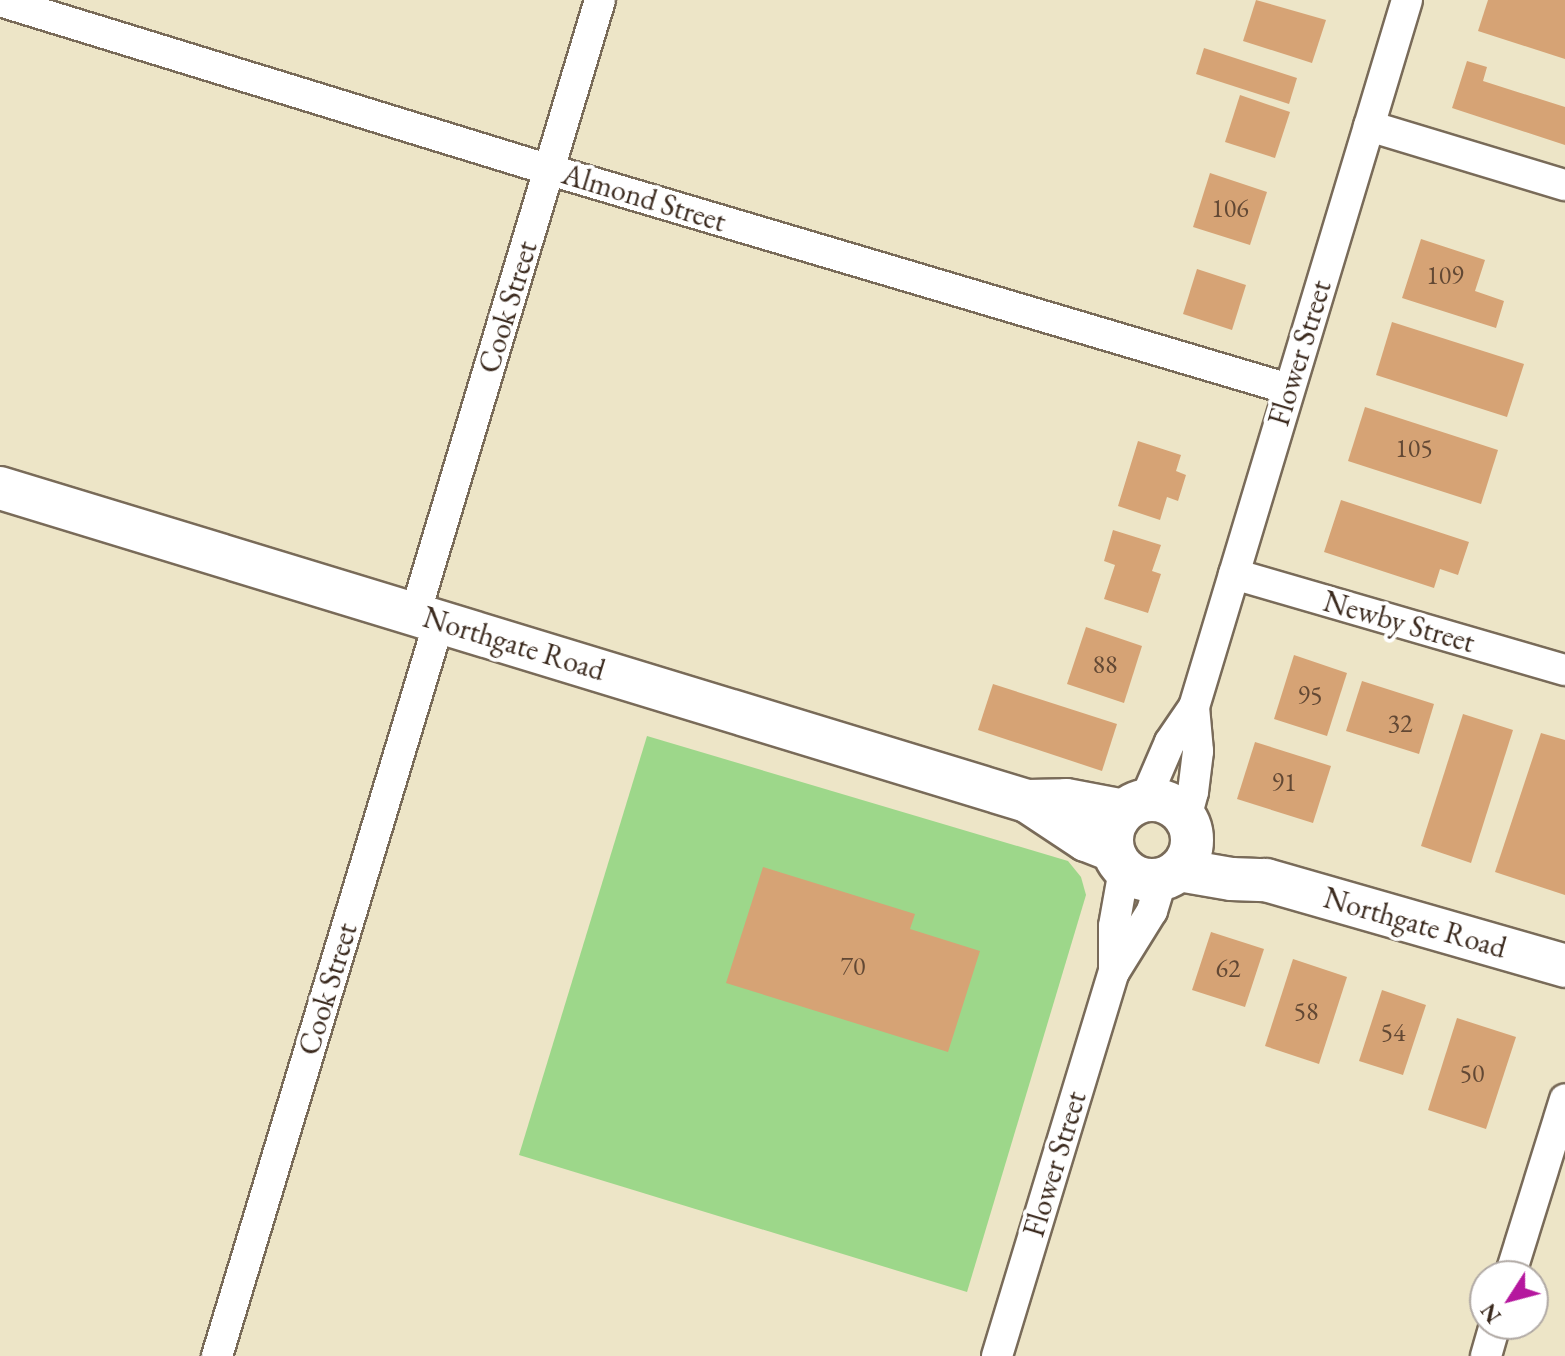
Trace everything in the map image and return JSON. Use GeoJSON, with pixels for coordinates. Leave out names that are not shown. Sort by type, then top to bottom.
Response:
{"type":"FeatureCollection","features":[{"type":"Feature","properties":{"kind":"street","name":"Cook Street"},"geometry":{"type":"LineString","coordinates":[[217,1356],[600,0]]}},
{"type":"Feature","properties":{"kind":"street","name":"Flower Street"},"geometry":{"type":"LineString","coordinates":[[997,1356],[1114,972],[1152,911],[1153,841],[1170,742],[1194,707],[1407,0]]}},
{"type":"Feature","properties":{"kind":"street","name":"Almond Street"},"geometry":{"type":"LineString","coordinates":[[0,1],[550,170],[1289,389]]}},
{"type":"Feature","properties":{"kind":"street"},"geometry":{"type":"LineString","coordinates":[[1369,126],[1565,185]]}},
{"type":"Feature","properties":{"kind":"street","name":"Northgate Road"},"geometry":{"type":"LineString","coordinates":[[0,488],[1027,801],[1066,800],[1231,879],[1266,880],[1565,966]]}},
{"type":"Feature","properties":{"kind":"street","name":"Newby Street"},"geometry":{"type":"LineString","coordinates":[[1234,574],[1565,670]]}},
{"type":"Feature","properties":{"kind":"street","name":"Flower Street"},"geometry":{"type":"LineString","coordinates":[[1153,841],[1193,792],[1198,751],[1194,707]]}},
{"type":"Feature","properties":{"kind":"street"},"geometry":{"type":"LineString","coordinates":[[1515,1260],[1565,1099]]}},
{"type":"Feature","properties":{"kind":"green space"},"geometry":{"type":"Polygon","coordinates":[[[647,736],[1068,861],[1081,877],[1086,895],[967,1292],[519,1155],[647,736]]]}},
{"type":"Feature","properties":{"kind":"building"},"geometry":{"type":"Polygon","coordinates":[[[1256,0],[1326,20],[1312,63],[1243,41],[1256,0]]]}},
{"type":"Feature","properties":{"kind":"building"},"geometry":{"type":"Polygon","coordinates":[[[1488,0],[1565,0],[1565,59],[1478,31],[1488,0]]]}},
{"type":"Feature","properties":{"kind":"building"},"geometry":{"type":"Polygon","coordinates":[[[1204,48],[1297,78],[1289,104],[1196,74],[1204,48]]]}},
{"type":"Feature","properties":{"kind":"building"},"geometry":{"type":"Polygon","coordinates":[[[1467,61],[1487,67],[1483,81],[1565,107],[1565,145],[1452,108],[1467,61]]]}},
{"type":"Feature","properties":{"kind":"building"},"geometry":{"type":"Polygon","coordinates":[[[1240,95],[1290,112],[1275,158],[1225,142],[1240,95]]]}},
{"type":"Feature","properties":{"kind":"building"},"geometry":{"type":"Polygon","coordinates":[[[1210,173],[1267,192],[1250,245],[1193,227],[1210,173]]]}},
{"type":"Feature","properties":{"kind":"building"},"geometry":{"type":"Polygon","coordinates":[[[1421,239],[1485,260],[1475,291],[1504,301],[1496,328],[1402,298],[1421,239]]]}},
{"type":"Feature","properties":{"kind":"building"},"geometry":{"type":"Polygon","coordinates":[[[1197,269],[1246,285],[1232,330],[1183,314],[1197,269]]]}},
{"type":"Feature","properties":{"kind":"building"},"geometry":{"type":"Polygon","coordinates":[[[1392,322],[1524,364],[1507,417],[1376,375],[1392,322]]]}},
{"type":"Feature","properties":{"kind":"building"},"geometry":{"type":"Polygon","coordinates":[[[1365,407],[1498,450],[1481,504],[1348,461],[1365,407]]]}},
{"type":"Feature","properties":{"kind":"building"},"geometry":{"type":"Polygon","coordinates":[[[1138,441],[1181,455],[1176,471],[1186,475],[1178,501],[1167,497],[1160,520],[1118,506],[1138,441]]]}},
{"type":"Feature","properties":{"kind":"building"},"geometry":{"type":"Polygon","coordinates":[[[1341,500],[1469,542],[1458,575],[1440,569],[1434,588],[1324,552],[1341,500]]]}},
{"type":"Feature","properties":{"kind":"building"},"geometry":{"type":"Polygon","coordinates":[[[1113,530],[1161,545],[1152,571],[1161,574],[1148,613],[1104,599],[1115,565],[1104,561],[1113,530]]]}},
{"type":"Feature","properties":{"kind":"building"},"geometry":{"type":"Polygon","coordinates":[[[1086,627],[1142,646],[1124,703],[1067,684],[1086,627]]]}},
{"type":"Feature","properties":{"kind":"building"},"geometry":{"type":"Polygon","coordinates":[[[1294,655],[1347,673],[1327,736],[1274,719],[1294,655]]]}},
{"type":"Feature","properties":{"kind":"building"},"geometry":{"type":"Polygon","coordinates":[[[1362,681],[1434,704],[1419,754],[1346,731],[1362,681]]]}},
{"type":"Feature","properties":{"kind":"building"},"geometry":{"type":"Polygon","coordinates":[[[993,684],[1117,724],[1102,771],[978,730],[993,684]]]}},
{"type":"Feature","properties":{"kind":"building"},"geometry":{"type":"Polygon","coordinates":[[[1463,714],[1513,730],[1471,863],[1421,846],[1463,714]]]}},
{"type":"Feature","properties":{"kind":"building"},"geometry":{"type":"Polygon","coordinates":[[[1541,733],[1565,740],[1565,895],[1495,872],[1541,733]]]}},
{"type":"Feature","properties":{"kind":"building"},"geometry":{"type":"Polygon","coordinates":[[[1255,742],[1331,766],[1313,823],[1237,799],[1255,742]]]}},
{"type":"Feature","properties":{"kind":"building"},"geometry":{"type":"Polygon","coordinates":[[[763,867],[915,914],[910,929],[980,951],[948,1052],[726,983],[763,867]]]}},
{"type":"Feature","properties":{"kind":"building"},"geometry":{"type":"Polygon","coordinates":[[[1211,932],[1264,949],[1245,1007],[1192,990],[1211,932]]]}},
{"type":"Feature","properties":{"kind":"building"},"geometry":{"type":"Polygon","coordinates":[[[1293,959],[1347,977],[1319,1064],[1265,1046],[1293,959]]]}},
{"type":"Feature","properties":{"kind":"building"},"geometry":{"type":"Polygon","coordinates":[[[1382,990],[1426,1005],[1403,1075],[1359,1061],[1382,990]]]}},
{"type":"Feature","properties":{"kind":"building"},"geometry":{"type":"Polygon","coordinates":[[[1457,1018],[1516,1037],[1486,1129],[1428,1110],[1457,1018]]]}}]}
